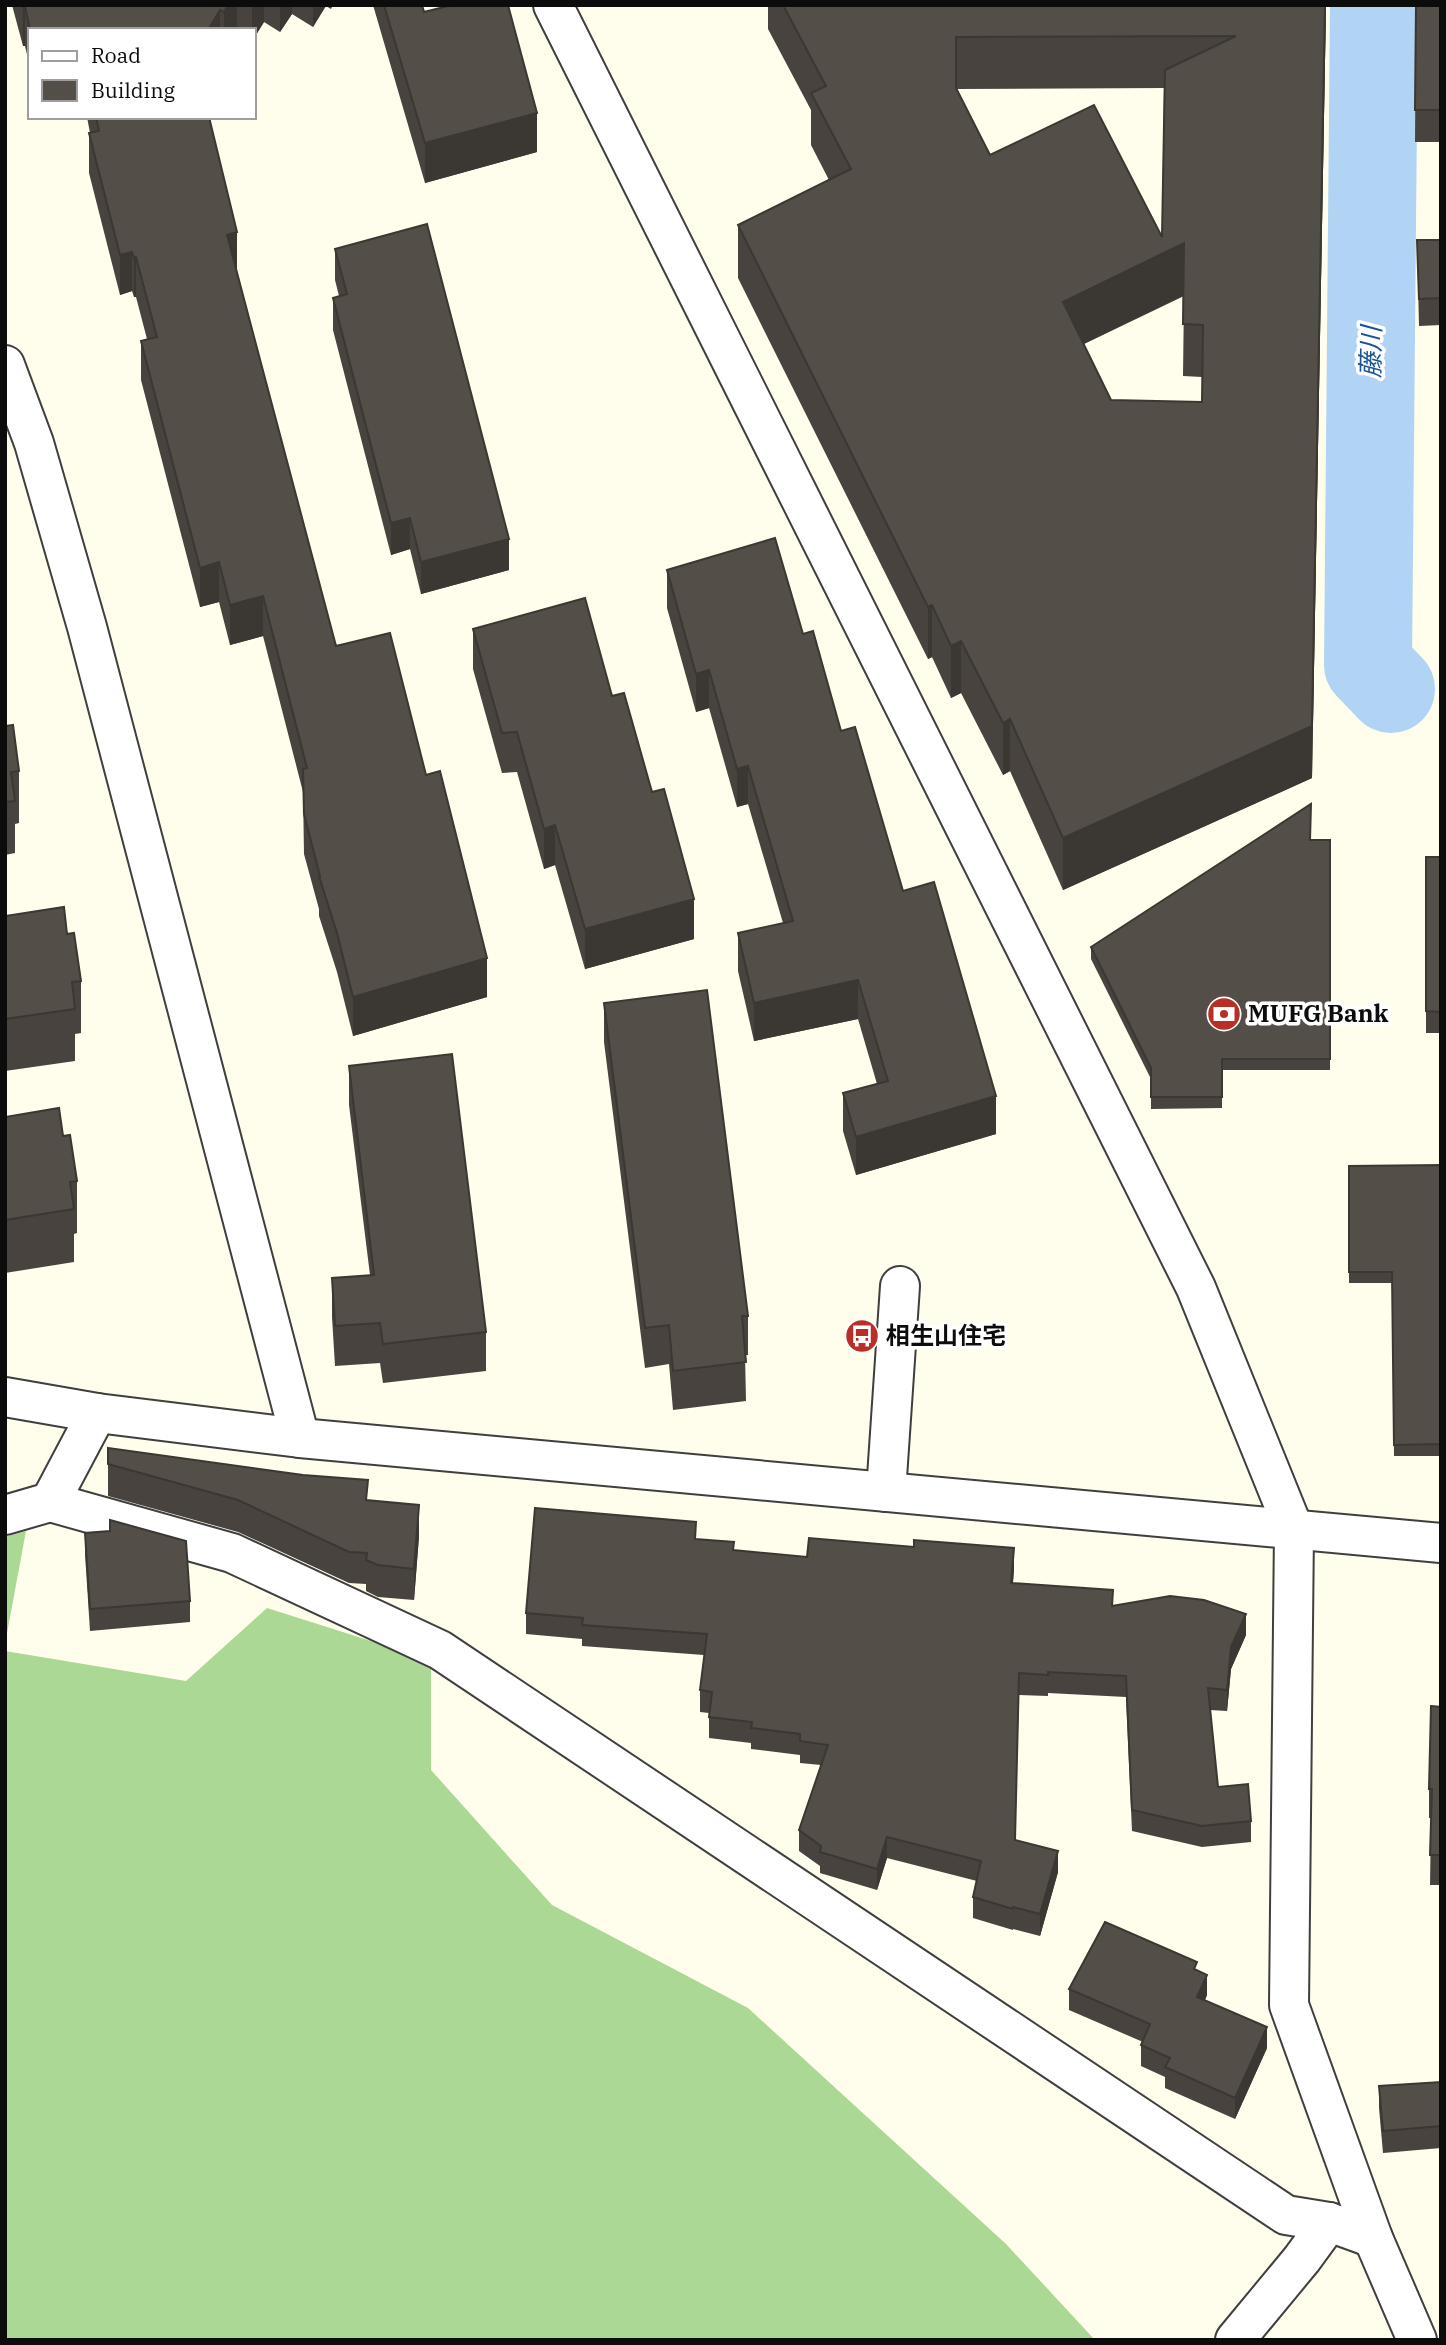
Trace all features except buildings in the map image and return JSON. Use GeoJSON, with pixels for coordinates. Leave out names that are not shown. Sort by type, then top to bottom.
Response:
{"type":"FeatureCollection","features":[{"type":"Feature","properties":{"kind":"street"},"geometry":{"type":"LineString","coordinates":[[553,5],[1196,1288],[1294,1530],[1289,2005],[1373,2238],[1417,2340]]}},
{"type":"Feature","properties":{"kind":"street"},"geometry":{"type":"LineString","coordinates":[[5,365],[34,443],[87,627],[300,1438]]}},
{"type":"Feature","properties":{"kind":"street"},"geometry":{"type":"LineString","coordinates":[[886,1492],[901,1286]]}},
{"type":"Feature","properties":{"kind":"street"},"geometry":{"type":"LineString","coordinates":[[5,1397],[97,1413],[300,1438],[1441,1543]]}},
{"type":"Feature","properties":{"kind":"street"},"geometry":{"type":"LineString","coordinates":[[50,1502],[97,1413]]}},
{"type":"Feature","properties":{"kind":"street"},"geometry":{"type":"LineString","coordinates":[[5,1515],[50,1502],[232,1553],[440,1650],[1286,2215],[1329,2222],[1373,2238]]}},
{"type":"Feature","properties":{"kind":"street"},"geometry":{"type":"LineString","coordinates":[[1236,2340],[1329,2222]]}},
{"type":"Feature","properties":{"kind":"green space"},"geometry":{"type":"Polygon","coordinates":[[[26,1531],[5,1644],[5,1537],[26,1531]]]}},
{"type":"Feature","properties":{"kind":"green space"},"geometry":{"type":"Polygon","coordinates":[[[267,1608],[431,1660],[431,1770],[552,1905],[748,2008],[1006,2244],[1095,2340],[5,2340],[5,1651],[186,1681],[267,1608]]]}},
{"type":"Feature","properties":{"kind":"waterway","name":"藤川"},"geometry":{"type":"LineString","coordinates":[[1374,5],[1368,665],[1391,689]]}},
{"type":"Feature","properties":{"kind":"place","name":"MUFG Bank"},"geometry":{"type":"Point","coordinates":[1224,1014]}},
{"type":"Feature","properties":{"kind":"place","name":"相生山住宅"},"geometry":{"type":"Point","coordinates":[862,1336]}}]}
